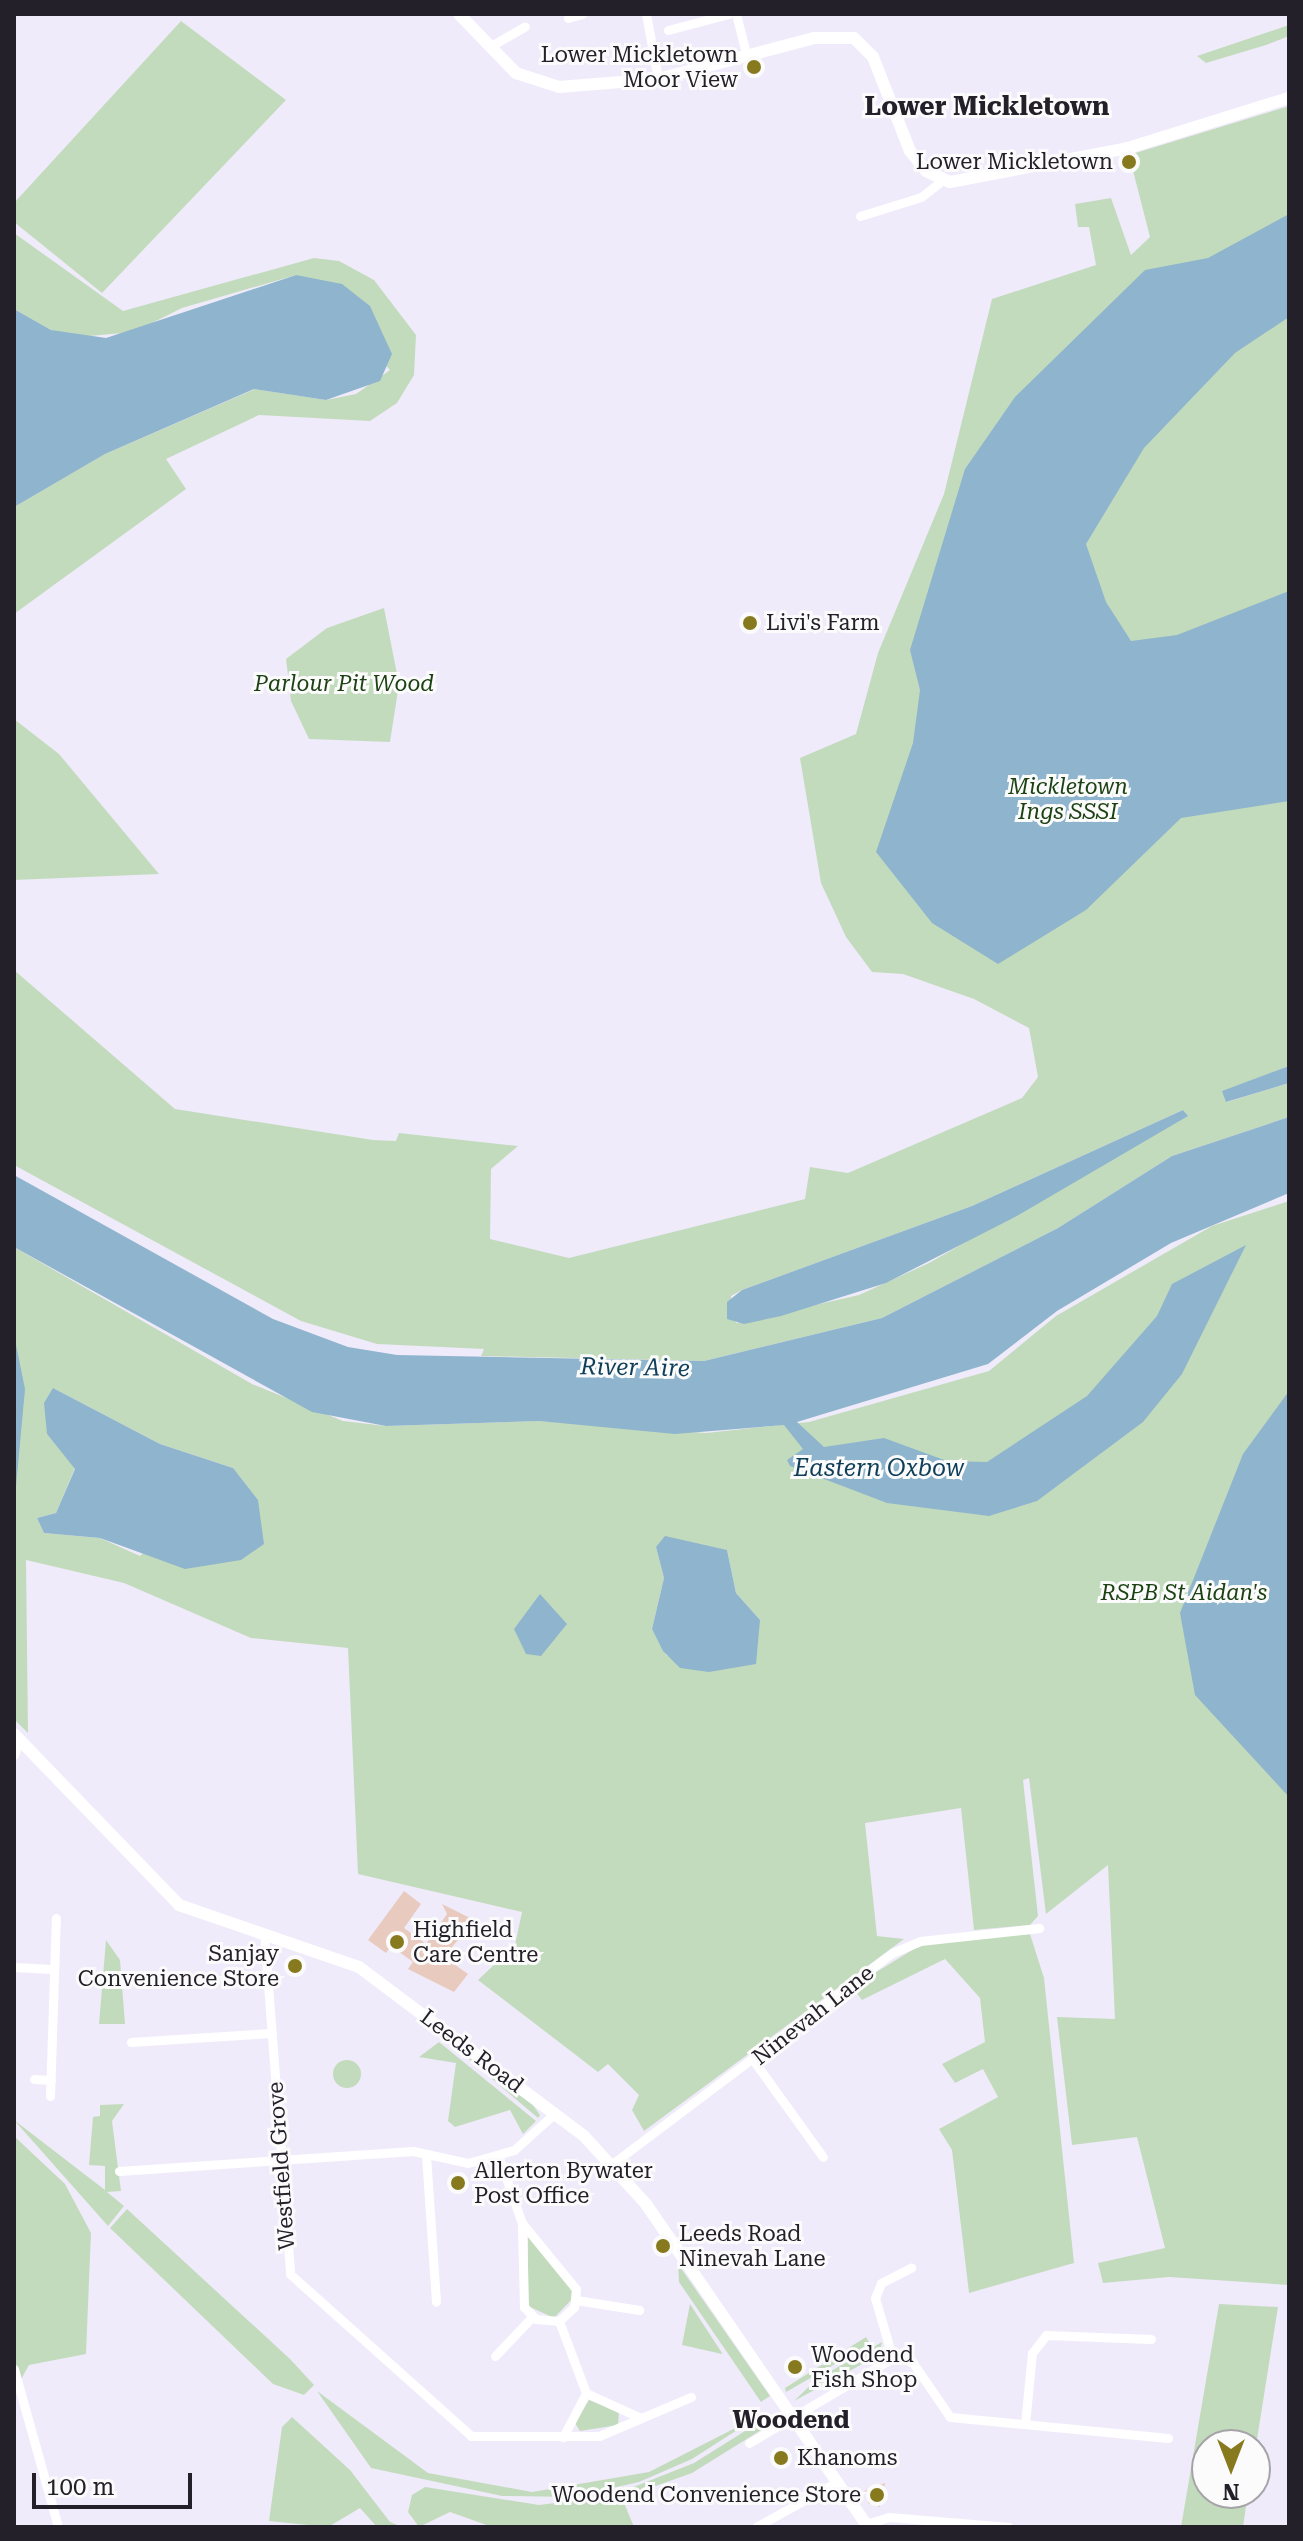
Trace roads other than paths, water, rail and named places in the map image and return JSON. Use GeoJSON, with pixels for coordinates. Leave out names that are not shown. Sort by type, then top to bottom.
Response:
{"type":"FeatureCollection","features":[{"type":"Feature","properties":{"kind":"street"},"geometry":{"type":"LineString","coordinates":[[459,14],[516,73],[545,86],[658,79],[823,36],[864,44],[910,151],[943,180]]}},
{"type":"Feature","properties":{"kind":"street"},"geometry":{"type":"LineString","coordinates":[[569,19],[582,14]]}},
{"type":"Feature","properties":{"kind":"street"},"geometry":{"type":"LineString","coordinates":[[646,14],[658,79]]}},
{"type":"Feature","properties":{"kind":"street"},"geometry":{"type":"LineString","coordinates":[[668,30],[729,14]]}},
{"type":"Feature","properties":{"kind":"street"},"geometry":{"type":"LineString","coordinates":[[736,14],[747,57]]}},
{"type":"Feature","properties":{"kind":"street"},"geometry":{"type":"LineString","coordinates":[[491,46],[525,26]]}},
{"type":"Feature","properties":{"kind":"street"},"geometry":{"type":"LineString","coordinates":[[860,216],[921,197],[943,180],[978,180],[1113,152],[1289,98]]}},
{"type":"Feature","properties":{"kind":"street"},"geometry":{"type":"LineString","coordinates":[[14,1755],[17,1737]]}},
{"type":"Feature","properties":{"kind":"street","name":"Leeds Road"},"geometry":{"type":"LineString","coordinates":[[17,1737],[179,1905],[359,1967],[555,2113],[612,2164],[867,2526]]}},
{"type":"Feature","properties":{"kind":"street"},"geometry":{"type":"LineString","coordinates":[[50,2096],[51,1969],[56,1918]]}},
{"type":"Feature","properties":{"kind":"street","name":"Ninevah Lane"},"geometry":{"type":"LineString","coordinates":[[612,2164],[906,1946],[1039,1928]]}},
{"type":"Feature","properties":{"kind":"street","name":"Westfield Grove"},"geometry":{"type":"LineString","coordinates":[[264,1933],[290,2274],[417,2391],[471,2436],[599,2436],[691,2397]]}},
{"type":"Feature","properties":{"kind":"street"},"geometry":{"type":"LineString","coordinates":[[14,1967],[51,1969]]}},
{"type":"Feature","properties":{"kind":"street"},"geometry":{"type":"LineString","coordinates":[[131,2042],[272,2033]]}},
{"type":"Feature","properties":{"kind":"street"},"geometry":{"type":"LineString","coordinates":[[754,2061],[823,2157]]}},
{"type":"Feature","properties":{"kind":"street"},"geometry":{"type":"LineString","coordinates":[[34,2079],[51,2080]]}},
{"type":"Feature","properties":{"kind":"street"},"geometry":{"type":"LineString","coordinates":[[119,2171],[426,2155],[459,2164],[498,2155],[527,2141],[555,2113]]}},
{"type":"Feature","properties":{"kind":"street"},"geometry":{"type":"LineString","coordinates":[[426,2155],[436,2302]]}},
{"type":"Feature","properties":{"kind":"street"},"geometry":{"type":"LineString","coordinates":[[498,2155],[522,2223],[521,2298],[532,2317]]}},
{"type":"Feature","properties":{"kind":"street"},"geometry":{"type":"LineString","coordinates":[[522,2223],[573,2281],[576,2300],[559,2321]]}},
{"type":"Feature","properties":{"kind":"street"},"geometry":{"type":"LineString","coordinates":[[892,2356],[875,2298],[881,2283],[911,2268]]}},
{"type":"Feature","properties":{"kind":"street"},"geometry":{"type":"LineString","coordinates":[[576,2300],[639,2310]]}},
{"type":"Feature","properties":{"kind":"street"},"geometry":{"type":"LineString","coordinates":[[532,2317],[559,2321]]}},
{"type":"Feature","properties":{"kind":"street"},"geometry":{"type":"LineString","coordinates":[[495,2356],[532,2317]]}},
{"type":"Feature","properties":{"kind":"street"},"geometry":{"type":"LineString","coordinates":[[559,2321],[586,2393],[641,2418]]}},
{"type":"Feature","properties":{"kind":"street"},"geometry":{"type":"LineString","coordinates":[[1025,2424],[1032,2353],[1046,2335],[1151,2339]]}},
{"type":"Feature","properties":{"kind":"street"},"geometry":{"type":"LineString","coordinates":[[749,2443],[892,2356]]}},
{"type":"Feature","properties":{"kind":"street"},"geometry":{"type":"LineString","coordinates":[[892,2356],[913,2363],[950,2417],[1168,2438]]}},
{"type":"Feature","properties":{"kind":"street"},"geometry":{"type":"LineString","coordinates":[[14,2369],[58,2527]]}},
{"type":"Feature","properties":{"kind":"street"},"geometry":{"type":"LineString","coordinates":[[563,2437],[586,2393]]}},
{"type":"Feature","properties":{"kind":"street"},"geometry":{"type":"LineString","coordinates":[[756,2527],[837,2482]]}},
{"type":"Feature","properties":{"kind":"street"},"geometry":{"type":"LineString","coordinates":[[867,2526],[889,2517],[1009,2527]]}},
{"type":"Feature","properties":{"kind":"water"},"geometry":{"type":"Polygon","coordinates":[[[1289,214],[1289,317],[1235,353],[1144,448],[1086,544],[1106,602],[1131,641],[1177,635],[1289,591],[1289,801],[1181,818],[1086,910],[998,964],[932,923],[876,852],[913,743],[920,690],[910,650],[965,469],[1015,397],[1145,270],[1208,258],[1289,214]]]}},
{"type":"Feature","properties":{"kind":"water"},"geometry":{"type":"Polygon","coordinates":[[[296,275],[342,284],[370,306],[392,354],[380,381],[326,400],[254,389],[105,454],[14,507],[14,309],[51,330],[106,338],[296,275]]]}},
{"type":"Feature","properties":{"kind":"water"},"geometry":{"type":"Polygon","coordinates":[[[1289,1066],[1289,1083],[1226,1102],[1222,1091],[1289,1066]]]}},
{"type":"Feature","properties":{"kind":"water"},"geometry":{"type":"Polygon","coordinates":[[[1183,1110],[1188,1116],[1015,1217],[886,1283],[781,1316],[744,1324],[727,1319],[727,1302],[742,1290],[972,1206],[1183,1110]]]}},
{"type":"Feature","properties":{"kind":"water"},"geometry":{"type":"Polygon","coordinates":[[[1289,1117],[1289,1193],[1171,1243],[1057,1311],[988,1364],[797,1422],[824,1447],[884,1438],[947,1461],[987,1462],[1087,1396],[1157,1316],[1172,1284],[1246,1245],[1182,1374],[1143,1422],[1037,1501],[989,1516],[887,1503],[790,1466],[787,1460],[803,1449],[784,1425],[675,1434],[539,1421],[386,1426],[312,1412],[14,1247],[14,1175],[273,1319],[348,1347],[397,1355],[704,1361],[882,1318],[1058,1228],[1172,1156],[1289,1117]]]}},
{"type":"Feature","properties":{"kind":"water"},"geometry":{"type":"Polygon","coordinates":[[[14,1335],[25,1389],[14,1508],[14,1335]]]}},
{"type":"Feature","properties":{"kind":"water"},"geometry":{"type":"Polygon","coordinates":[[[53,1388],[160,1444],[233,1468],[258,1500],[264,1544],[241,1560],[185,1569],[100,1538],[44,1533],[37,1518],[56,1513],[75,1469],[47,1434],[44,1403],[53,1388]]]}},
{"type":"Feature","properties":{"kind":"water"},"geometry":{"type":"Polygon","coordinates":[[[1289,1391],[1289,1797],[1195,1695],[1180,1613],[1243,1454],[1289,1391]]]}},
{"type":"Feature","properties":{"kind":"water"},"geometry":{"type":"Polygon","coordinates":[[[665,1536],[727,1550],[736,1593],[760,1620],[756,1664],[709,1672],[680,1668],[663,1651],[652,1629],[664,1578],[656,1547],[665,1536]]]}},
{"type":"Feature","properties":{"kind":"water"},"geometry":{"type":"Polygon","coordinates":[[[540,1594],[567,1624],[541,1656],[526,1654],[514,1629],[540,1594]]]}},
{"type":"Feature","properties":{"kind":"place","name":"Lower Mickletown Moor View"},"geometry":{"type":"Point","coordinates":[754,67]}},
{"type":"Feature","properties":{"kind":"place","name":"Lower Mickletown"},"geometry":{"type":"Point","coordinates":[1129,162]}},
{"type":"Feature","properties":{"kind":"place","name":"Livi's Farm"},"geometry":{"type":"Point","coordinates":[750,623]}},
{"type":"Feature","properties":{"kind":"place","name":"Highfield Care Centre"},"geometry":{"type":"Point","coordinates":[397,1942]}},
{"type":"Feature","properties":{"kind":"place","name":"Sanjay Convenience Store"},"geometry":{"type":"Point","coordinates":[295,1966]}},
{"type":"Feature","properties":{"kind":"place","name":"Allerton Bywater Post Office"},"geometry":{"type":"Point","coordinates":[458,2183]}},
{"type":"Feature","properties":{"kind":"place","name":"Leeds Road Ninevah Lane"},"geometry":{"type":"Point","coordinates":[663,2246]}},
{"type":"Feature","properties":{"kind":"place","name":"Woodend Fish Shop"},"geometry":{"type":"Point","coordinates":[795,2367]}},
{"type":"Feature","properties":{"kind":"place","name":"Khanoms"},"geometry":{"type":"Point","coordinates":[781,2458]}},
{"type":"Feature","properties":{"kind":"place","name":"Woodend Convenience Store"},"geometry":{"type":"Point","coordinates":[877,2495]}},
{"type":"Feature","properties":{"kind":"district","name":"Lower Mickletown"},"geometry":{"type":"Point","coordinates":[987,107]}},
{"type":"Feature","properties":{"kind":"district","name":"Woodend"},"geometry":{"type":"Point","coordinates":[791,2421]}},
{"type":"Feature","properties":{"kind":"park label","name":"Parlour Pit Wood"},"geometry":{"type":"Point","coordinates":[344,684]}},
{"type":"Feature","properties":{"kind":"park label","name":"Mickletown Ings SSSI"},"geometry":{"type":"Point","coordinates":[1068,798]}},
{"type":"Feature","properties":{"kind":"park label","name":"RSPB St Aidan's"},"geometry":{"type":"Point","coordinates":[1184,1593]}},
{"type":"Feature","properties":{"kind":"water label","name":"River Aire"},"geometry":{"type":"Point","coordinates":[635,1368]}},
{"type":"Feature","properties":{"kind":"water label","name":"Eastern Oxbow"},"geometry":{"type":"Point","coordinates":[879,1469]}}]}
